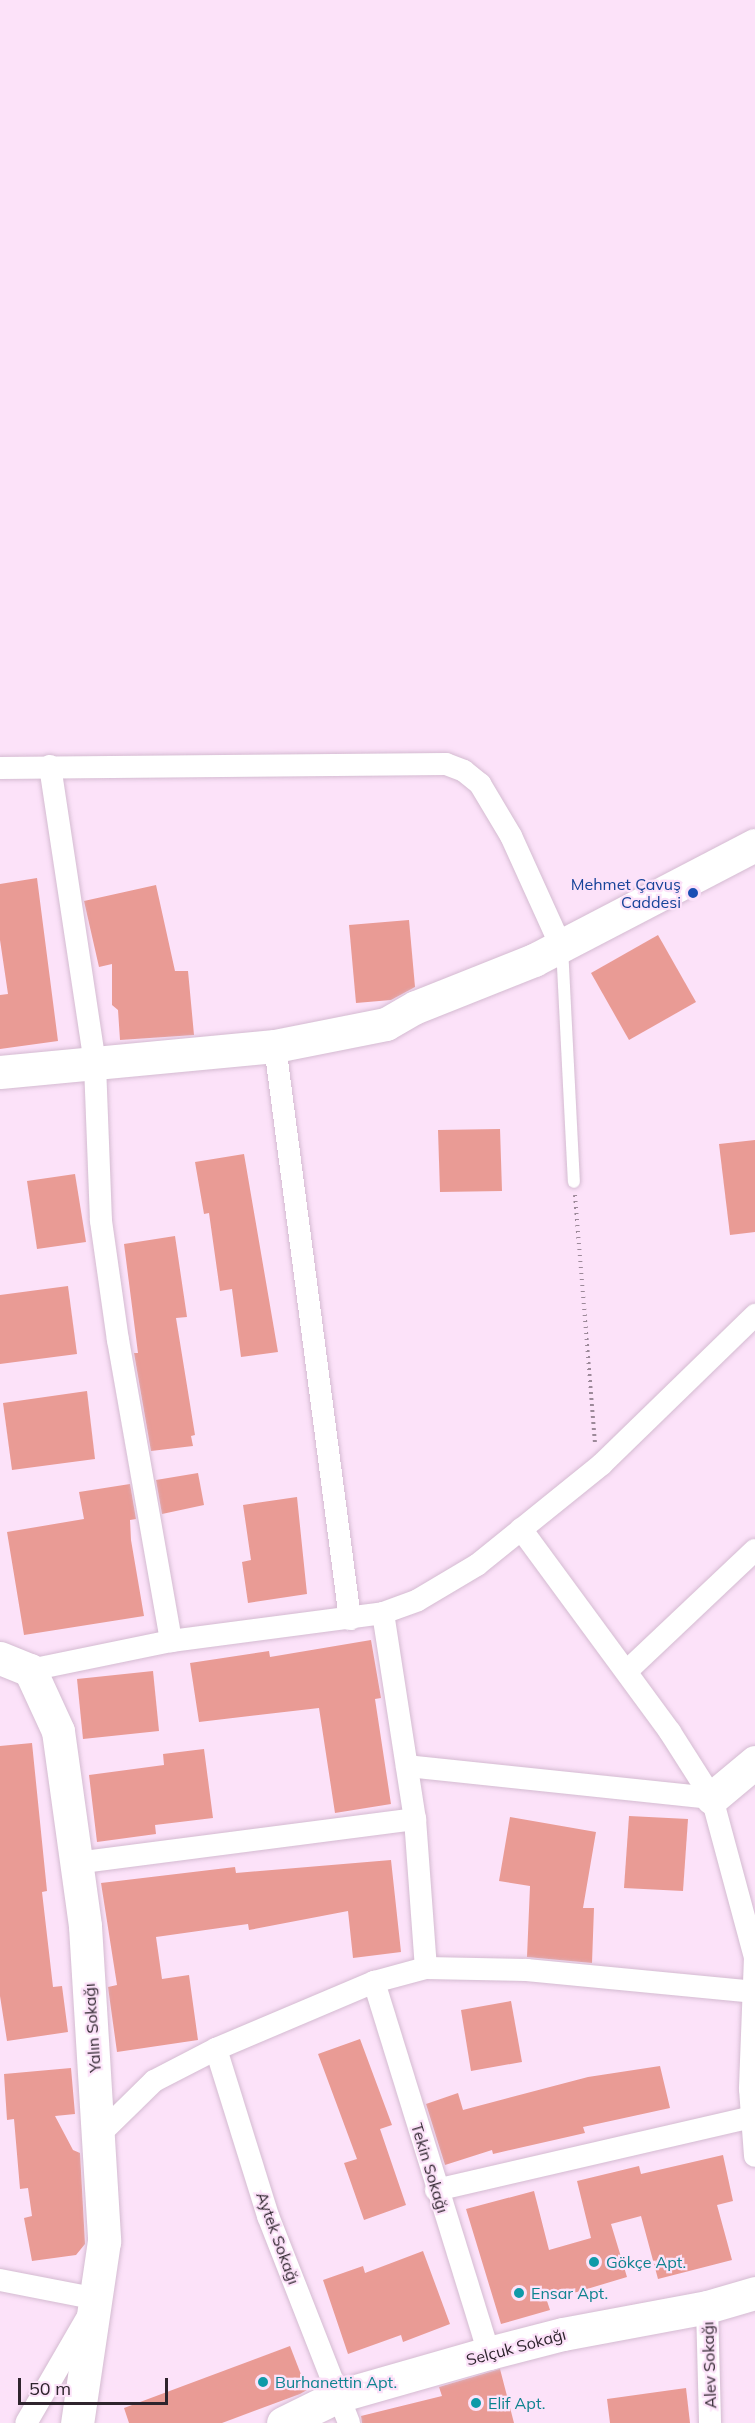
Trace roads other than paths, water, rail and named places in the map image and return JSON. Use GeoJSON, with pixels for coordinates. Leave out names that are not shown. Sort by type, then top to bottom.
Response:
{"type":"FeatureCollection","features":[{"type":"Feature","properties":{"kind":"street"},"geometry":{"type":"LineString","coordinates":[[0,768],[446,764],[464,771],[480,784],[511,836],[561,946]]}},
{"type":"Feature","properties":{"kind":"street"},"geometry":{"type":"LineString","coordinates":[[50,766],[95,1065],[101,1221],[117,1340],[171,1641]]}},
{"type":"Feature","properties":{"kind":"street"},"geometry":{"type":"LineString","coordinates":[[0,1072],[95,1065],[275,1046],[386,1024],[416,1007],[561,946],[755,845]]}},
{"type":"Feature","properties":{"kind":"street"},"geometry":{"type":"LineString","coordinates":[[275,1046],[350,1619]]}},
{"type":"Feature","properties":{"kind":"street"},"geometry":{"type":"LineString","coordinates":[[8,1659],[350,1619],[383,1613],[448,1585],[602,1464],[755,1315]]}},
{"type":"Feature","properties":{"kind":"street"},"geometry":{"type":"LineString","coordinates":[[521,1529],[627,1671],[712,1798],[755,1957],[752,2116],[755,2156]]}},
{"type":"Feature","properties":{"kind":"street"},"geometry":{"type":"LineString","coordinates":[[627,1671],[755,1550]]}},
{"type":"Feature","properties":{"kind":"street"},"geometry":{"type":"LineString","coordinates":[[383,1613],[415,1819],[426,1968]]}},
{"type":"Feature","properties":{"kind":"street","name":"Yalın Sokağı"},"geometry":{"type":"LineString","coordinates":[[8,1659],[58,1731],[85,1926],[104,2241],[98,2299],[77,2423]]}},
{"type":"Feature","properties":{"kind":"street"},"geometry":{"type":"LineString","coordinates":[[407,1766],[712,1798],[755,1762]]}},
{"type":"Feature","properties":{"kind":"street"},"geometry":{"type":"LineString","coordinates":[[76,1863],[415,1819]]}},
{"type":"Feature","properties":{"kind":"street"},"geometry":{"type":"LineString","coordinates":[[99,2135],[154,2081],[216,2049],[374,1982],[426,1968],[527,1970],[755,1992]]}},
{"type":"Feature","properties":{"kind":"street","name":"Tekin Sokağı"},"geometry":{"type":"LineString","coordinates":[[374,1982],[436,2190],[489,2353]]}},
{"type":"Feature","properties":{"kind":"street","name":"Aytek Sokağı"},"geometry":{"type":"LineString","coordinates":[[216,2049],[268,2216],[344,2410]]}},
{"type":"Feature","properties":{"kind":"street"},"geometry":{"type":"LineString","coordinates":[[436,2190],[752,2116]]}},
{"type":"Feature","properties":{"kind":"street"},"geometry":{"type":"LineString","coordinates":[[0,2280],[98,2299],[26,2423]]}},
{"type":"Feature","properties":{"kind":"street","name":"Selçuk Sokağı"},"geometry":{"type":"LineString","coordinates":[[283,2423],[344,2410],[489,2353],[563,2334],[707,2307],[755,2293]]}},
{"type":"Feature","properties":{"kind":"street","name":"Alev Sokağı"},"geometry":{"type":"LineString","coordinates":[[707,2307],[710,2423]]}},
{"type":"Feature","properties":{"kind":"lane"},"geometry":{"type":"LineString","coordinates":[[561,946],[574,1182]]}},
{"type":"Feature","properties":{"kind":"place","name":"Mehmet Çavuş Caddesi"},"geometry":{"type":"Point","coordinates":[693,893]}},
{"type":"Feature","properties":{"kind":"place","name":"Gökçe Apt."},"geometry":{"type":"Point","coordinates":[594,2262]}},
{"type":"Feature","properties":{"kind":"place","name":"Ensar Apt."},"geometry":{"type":"Point","coordinates":[519,2293]}},
{"type":"Feature","properties":{"kind":"place","name":"Burhanettin Apt."},"geometry":{"type":"Point","coordinates":[263,2382]}},
{"type":"Feature","properties":{"kind":"place","name":"Elif Apt."},"geometry":{"type":"Point","coordinates":[476,2403]}}]}
